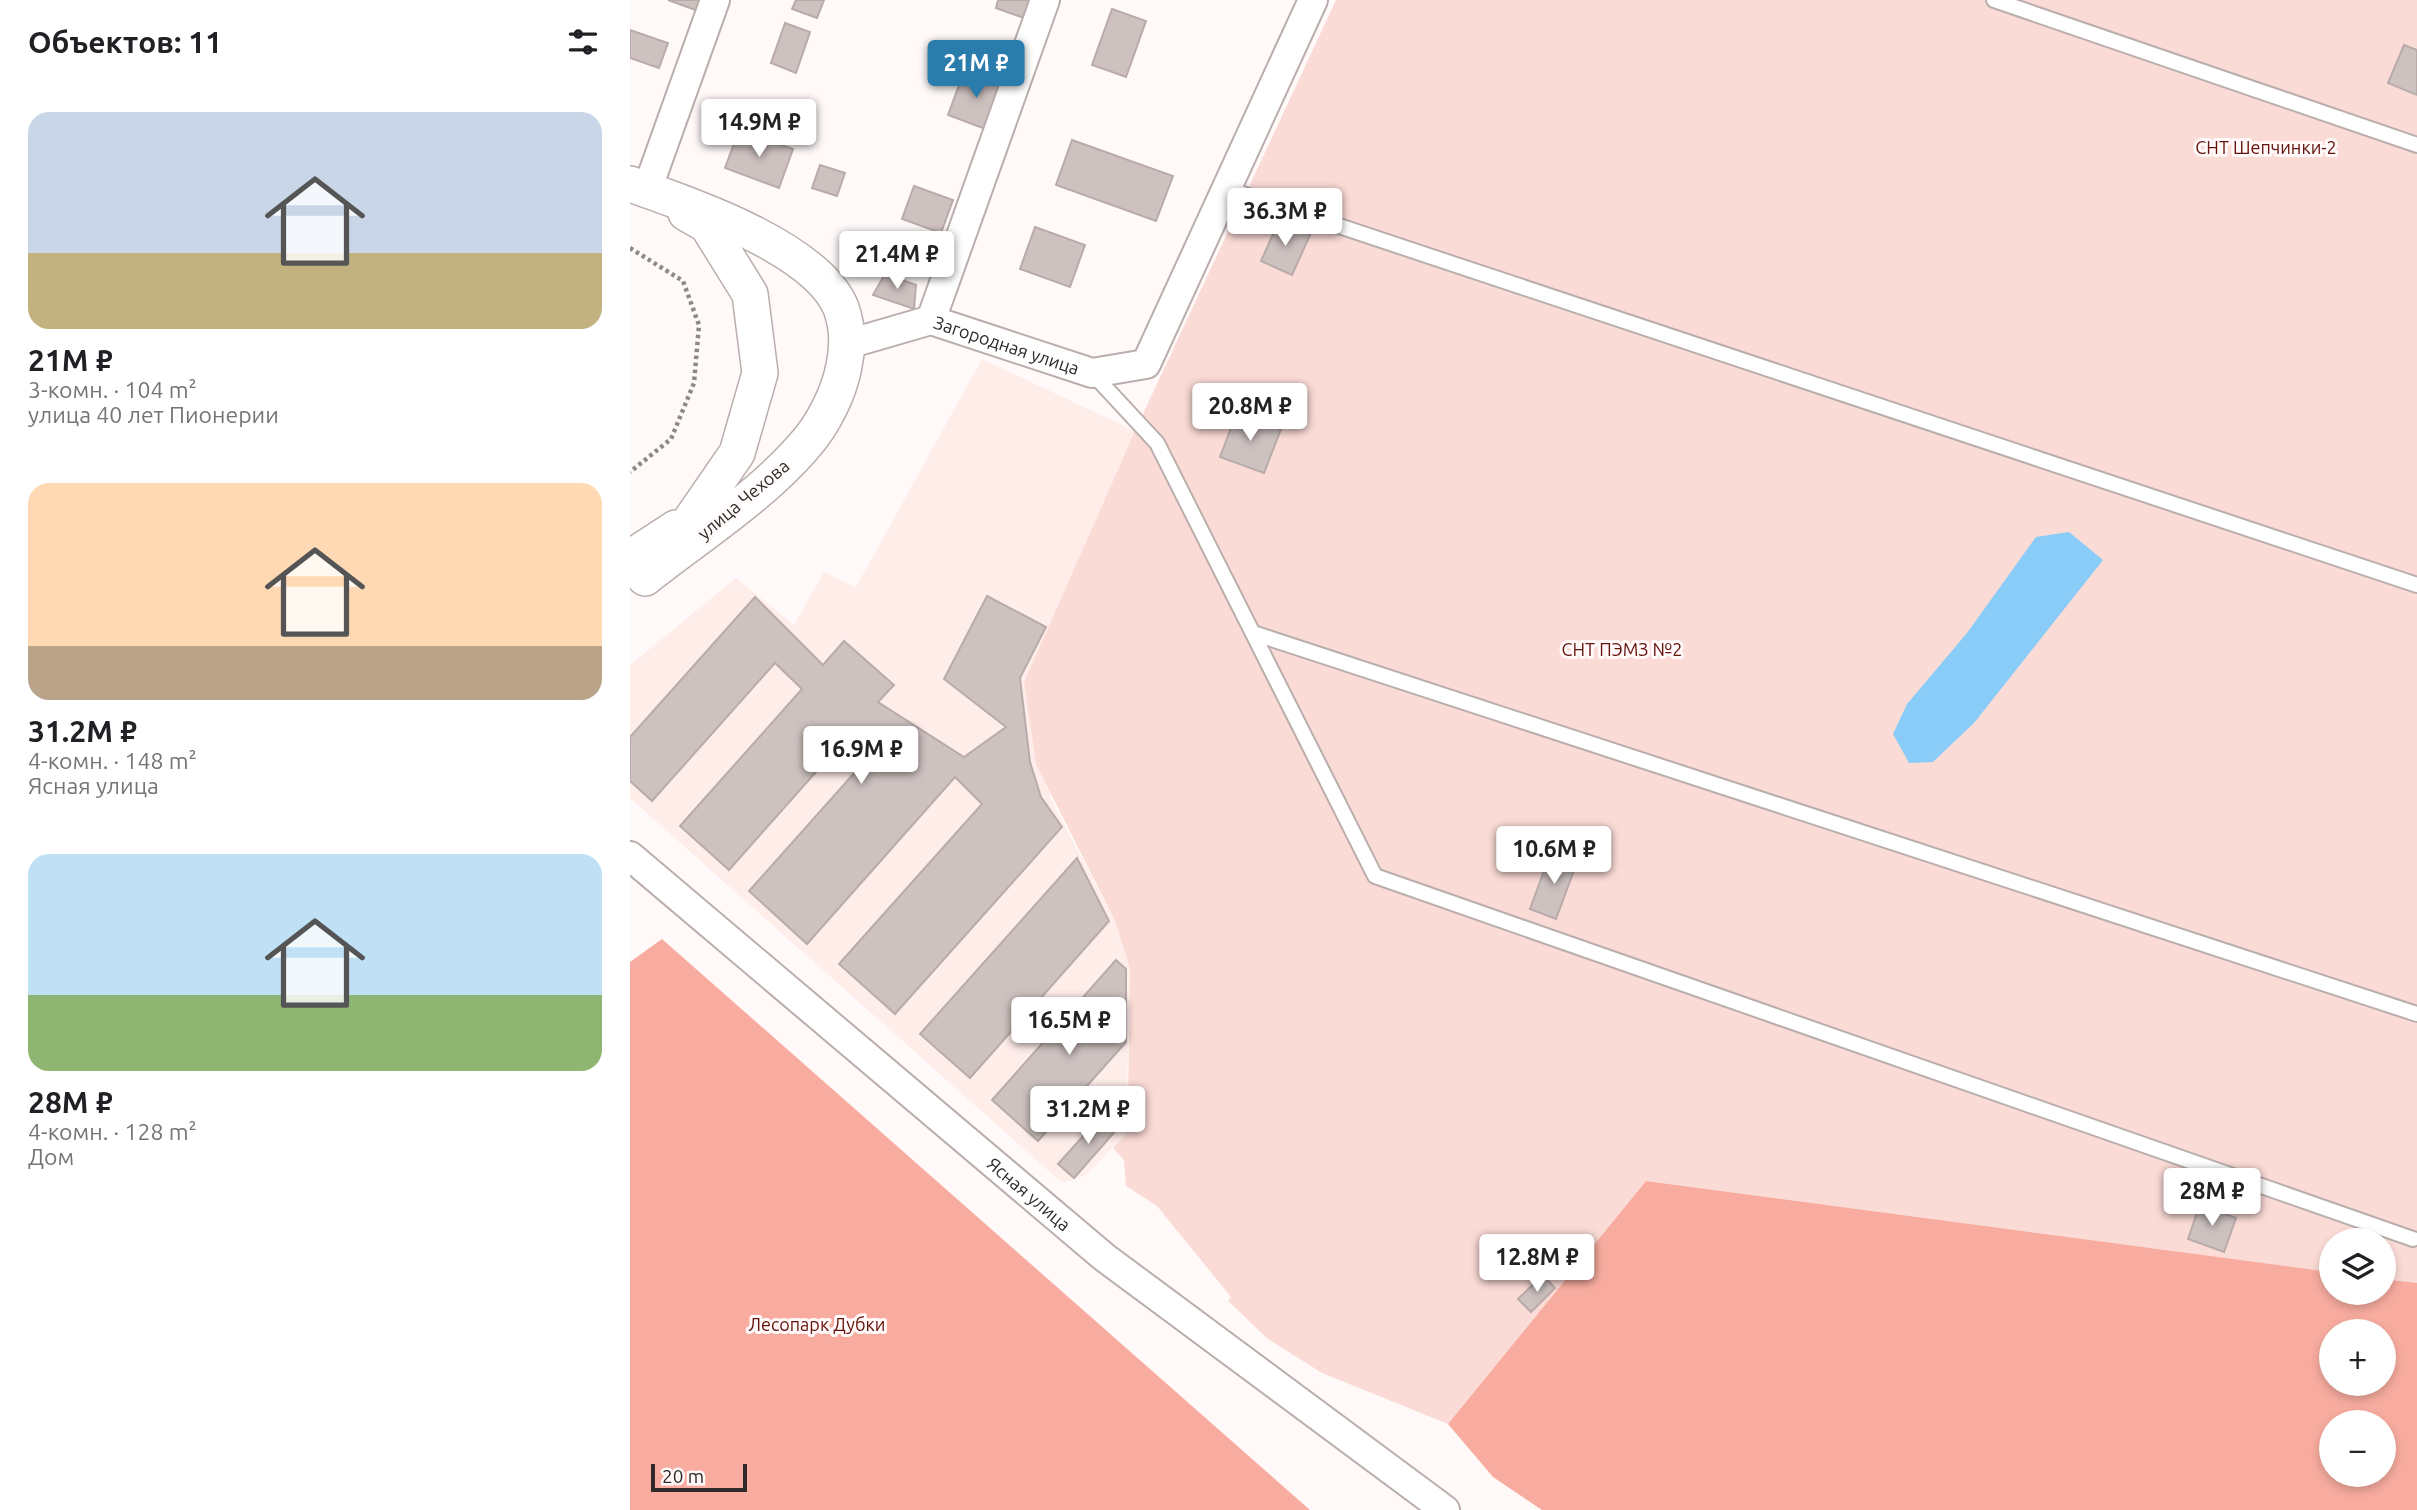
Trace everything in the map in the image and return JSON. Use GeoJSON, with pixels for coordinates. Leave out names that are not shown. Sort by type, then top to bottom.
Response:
{"type":"FeatureCollection","features":[{"type":"Feature","properties":{"kind":"street"},"geometry":{"type":"LineString","coordinates":[[638,187],[715,0]]}},
{"type":"Feature","properties":{"kind":"street"},"geometry":{"type":"LineString","coordinates":[[931,320],[1045,0]]}},
{"type":"Feature","properties":{"kind":"street","name":"Загородная улица"},"geometry":{"type":"LineString","coordinates":[[848,344],[931,320],[1093,373],[1146,364],[1313,0]]}},
{"type":"Feature","properties":{"kind":"street","name":"улица Чехова"},"geometry":{"type":"LineString","coordinates":[[635,576],[774,477],[806,444],[840,387],[848,344],[841,307],[819,278],[784,251],[738,225],[638,187]]}},
{"type":"Feature","properties":{"kind":"street","name":"улица Чехова"},"geometry":{"type":"LineString","coordinates":[[635,576],[697,514],[737,453],[761,373],[750,294],[707,225],[638,187]]}},
{"type":"Feature","properties":{"kind":"street","name":"Ясная улица"},"geometry":{"type":"LineString","coordinates":[[630,856],[1104,1257],[1445,1510]]}},
{"type":"Feature","properties":{"kind":"lane"},"geometry":{"type":"LineString","coordinates":[[1994,0],[2417,145]]}},
{"type":"Feature","properties":{"kind":"lane"},"geometry":{"type":"LineString","coordinates":[[1228,189],[2417,586]]}},
{"type":"Feature","properties":{"kind":"lane"},"geometry":{"type":"LineString","coordinates":[[1093,373],[1157,443],[1375,876],[2413,1239]]}},
{"type":"Feature","properties":{"kind":"lane"},"geometry":{"type":"LineString","coordinates":[[1253,633],[2417,1014]]}},
{"type":"Feature","properties":{"kind":"path"},"geometry":{"type":"LineString","coordinates":[[630,248],[683,281],[698,325],[694,383],[671,439],[630,472]]}},
{"type":"Feature","properties":{"kind":"shaded area"},"geometry":{"type":"Polygon","coordinates":[[[982,359],[1135,431],[1024,682],[1051,799],[1115,922],[1130,969],[1126,1134],[1086,1175],[1062,1183],[630,798],[630,665],[736,578],[794,625],[824,572],[856,587],[982,359]]]}},
{"type":"Feature","properties":{"kind":"green space","name":"СНТ ПЭМЗ №2"},"geometry":{"type":"Polygon","coordinates":[[[1336,0],[2417,0],[2417,1283],[2396,1280],[2396,1228],[2319,1228],[2319,1270],[1646,1181],[1448,1424],[1322,1373],[1268,1339],[1228,1301],[1231,1297],[1157,1206],[1126,1186],[1124,1160],[1113,1148],[1126,1134],[1106,1116],[1122,1104],[1128,1104],[1130,969],[1115,921],[1036,764],[1024,682],[1135,431],[1336,0]]]}},
{"type":"Feature","properties":{"kind":"green space","name":"Лесопарк Дубки"},"geometry":{"type":"Polygon","coordinates":[[[662,939],[1310,1510],[630,1510],[630,962],[662,939]]]}},
{"type":"Feature","properties":{"kind":"green space"},"geometry":{"type":"Polygon","coordinates":[[[1646,1181],[2319,1270],[2319,1305],[2396,1305],[2396,1280],[2417,1283],[2417,1510],[1542,1510],[1493,1477],[1448,1424],[1646,1181]]]}},
{"type":"Feature","properties":{"kind":"water"},"geometry":{"type":"Polygon","coordinates":[[[2069,532],[2103,560],[1974,723],[1933,762],[1909,763],[1893,734],[1907,704],[1967,633],[2036,537],[2069,532]]]}},
{"type":"Feature","properties":{"kind":"building"},"geometry":{"type":"Polygon","coordinates":[[[668,0],[701,0],[698,11],[668,0]]]}},
{"type":"Feature","properties":{"kind":"building"},"geometry":{"type":"Polygon","coordinates":[[[796,0],[824,0],[817,18],[792,9],[796,0]]]}},
{"type":"Feature","properties":{"kind":"building"},"geometry":{"type":"Polygon","coordinates":[[[998,0],[1031,0],[1024,18],[996,8],[998,0]]]}},
{"type":"Feature","properties":{"kind":"building"},"geometry":{"type":"Polygon","coordinates":[[[1112,9],[1146,21],[1126,77],[1092,65],[1112,9]]]}},
{"type":"Feature","properties":{"kind":"building"},"geometry":{"type":"Polygon","coordinates":[[[785,23],[810,32],[796,73],[771,63],[785,23]]]}},
{"type":"Feature","properties":{"kind":"building"},"geometry":{"type":"Polygon","coordinates":[[[630,30],[668,43],[659,68],[630,58],[630,30]]]}},
{"type":"Feature","properties":{"kind":"building"},"geometry":{"type":"Polygon","coordinates":[[[2404,45],[2417,50],[2417,95],[2388,83],[2404,45]]]}},
{"type":"Feature","properties":{"kind":"building"},"geometry":{"type":"Polygon","coordinates":[[[965,69],[1005,84],[988,130],[948,115],[965,69]]]}},
{"type":"Feature","properties":{"kind":"building"},"geometry":{"type":"Polygon","coordinates":[[[739,130],[793,149],[779,188],[725,168],[739,130]]]}},
{"type":"Feature","properties":{"kind":"building"},"geometry":{"type":"Polygon","coordinates":[[[1072,140],[1173,176],[1156,221],[1056,185],[1072,140]]]}},
{"type":"Feature","properties":{"kind":"building"},"geometry":{"type":"Polygon","coordinates":[[[820,165],[845,173],[837,196],[812,188],[820,165]]]}},
{"type":"Feature","properties":{"kind":"building"},"geometry":{"type":"Polygon","coordinates":[[[914,186],[953,200],[941,233],[902,219],[914,186]]]}},
{"type":"Feature","properties":{"kind":"building"},"geometry":{"type":"Polygon","coordinates":[[[1279,221],[1310,235],[1292,275],[1261,261],[1279,221]]]}},
{"type":"Feature","properties":{"kind":"building"},"geometry":{"type":"Polygon","coordinates":[[[1035,227],[1085,245],[1070,287],[1020,269],[1035,227]]]}},
{"type":"Feature","properties":{"kind":"building"},"geometry":{"type":"Polygon","coordinates":[[[885,274],[916,285],[914,309],[873,295],[885,274]]]}},
{"type":"Feature","properties":{"kind":"building"},"geometry":{"type":"Polygon","coordinates":[[[1237,412],[1281,429],[1264,473],[1220,457],[1237,412]]]}},
{"type":"Feature","properties":{"kind":"building"},"geometry":{"type":"Polygon","coordinates":[[[987,596],[1046,627],[1020,678],[1030,762],[1041,797],[1062,827],[895,1014],[839,964],[982,804],[955,777],[807,944],[749,891],[873,752],[847,737],[729,870],[680,826],[802,689],[775,663],[652,801],[630,781],[630,737],[755,597],[823,665],[844,641],[894,685],[878,702],[964,757],[1006,727],[944,679],[987,596]]]}},
{"type":"Feature","properties":{"kind":"building"},"geometry":{"type":"Polygon","coordinates":[[[1551,852],[1577,862],[1556,919],[1530,909],[1551,852]]]}},
{"type":"Feature","properties":{"kind":"building"},"geometry":{"type":"Polygon","coordinates":[[[1077,858],[1109,921],[970,1078],[920,1034],[1077,858]]]}},
{"type":"Feature","properties":{"kind":"building"},"geometry":{"type":"Polygon","coordinates":[[[1116,960],[1126,969],[1126,1042],[1038,1141],[992,1100],[1116,960]]]}},
{"type":"Feature","properties":{"kind":"building"},"geometry":{"type":"Polygon","coordinates":[[[1103,1114],[1118,1128],[1074,1178],[1058,1164],[1103,1114]]]}},
{"type":"Feature","properties":{"kind":"building"},"geometry":{"type":"Polygon","coordinates":[[[2200,1204],[2236,1218],[2224,1252],[2188,1239],[2200,1204]]]}},
{"type":"Feature","properties":{"kind":"building"},"geometry":{"type":"Polygon","coordinates":[[[1543,1275],[1555,1288],[1531,1312],[1518,1299],[1543,1275]]]}},
{"type":"Feature","properties":{"kind":"park label","name":"СНТ Шепчинки-2"},"geometry":{"type":"Point","coordinates":[2266,147]}}]}
